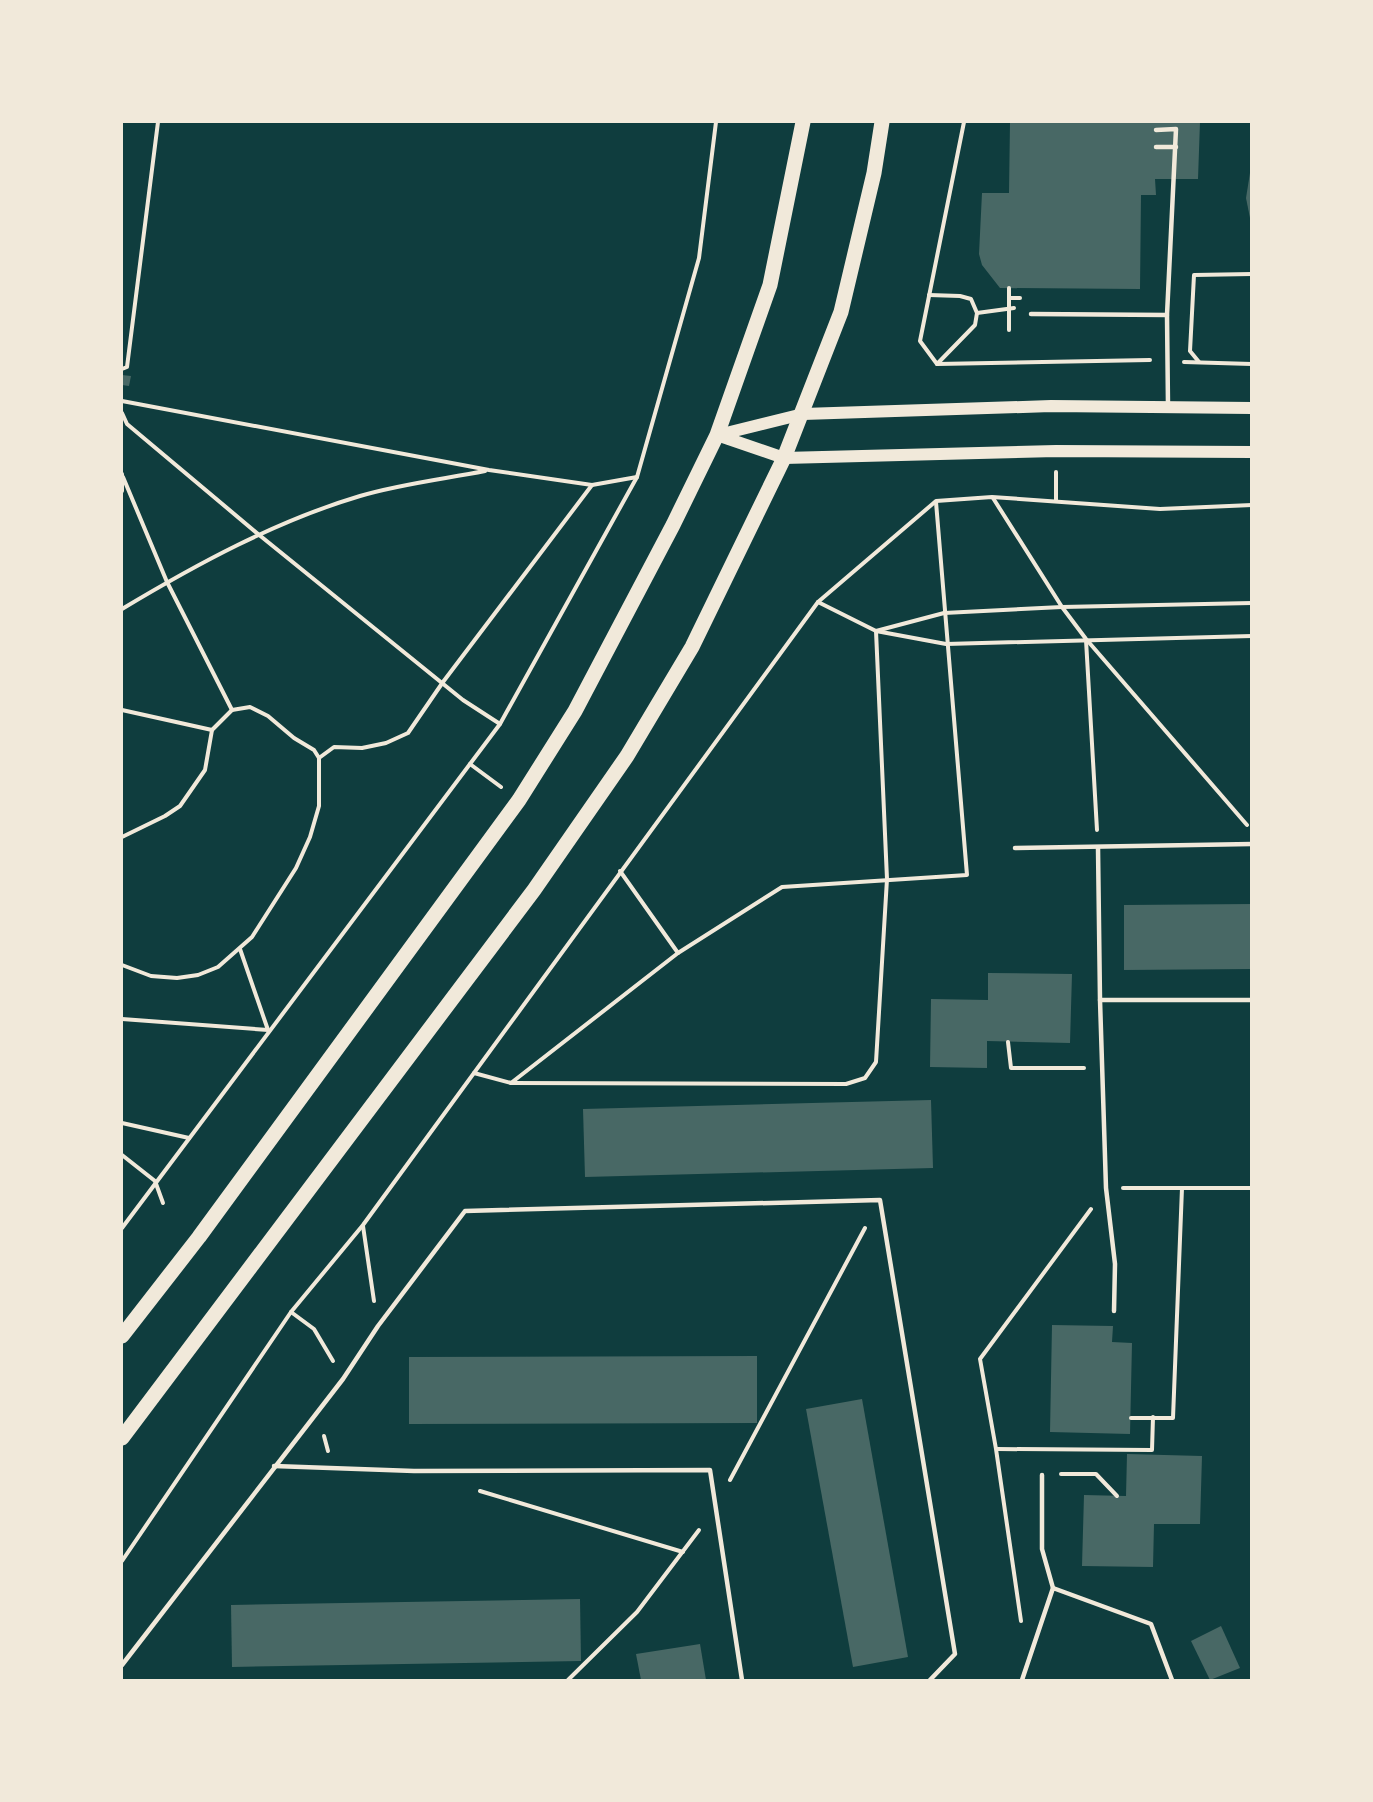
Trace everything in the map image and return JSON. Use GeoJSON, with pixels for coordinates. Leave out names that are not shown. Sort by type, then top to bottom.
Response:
{"type":"FeatureCollection","features":[{"type":"Feature","properties":{"kind":"main road"},"geometry":{"type":"LineString","coordinates":[[122,1336],[199,1237],[519,800],[575,711],[673,525],[717,435],[770,285],[803,122]]}},
{"type":"Feature","properties":{"kind":"main road"},"geometry":{"type":"LineString","coordinates":[[122,1438],[534,890],[627,756],[692,646],[784,458],[841,312],[874,173],[882,122]]}},
{"type":"Feature","properties":{"kind":"main road"},"geometry":{"type":"LineString","coordinates":[[717,435],[803,414],[1051,406],[1251,408]]}},
{"type":"Feature","properties":{"kind":"main road"},"geometry":{"type":"LineString","coordinates":[[717,435],[784,458],[1056,451],[1251,452]]}},
{"type":"Feature","properties":{"kind":"lane"},"geometry":{"type":"LineString","coordinates":[[1156,130],[1176,129],[1167,315],[1168,406]]}},
{"type":"Feature","properties":{"kind":"lane"},"geometry":{"type":"LineString","coordinates":[[1156,147],[1176,147]]}},
{"type":"Feature","properties":{"kind":"lane"},"geometry":{"type":"LineString","coordinates":[[1031,314],[1167,315]]}},
{"type":"Feature","properties":{"kind":"lane"},"geometry":{"type":"LineString","coordinates":[[1015,849],[1251,844]]}},
{"type":"Feature","properties":{"kind":"lane"},"geometry":{"type":"LineString","coordinates":[[1098,848],[1106,1188],[1115,1264],[1114,1311]]}},
{"type":"Feature","properties":{"kind":"lane"},"geometry":{"type":"LineString","coordinates":[[1100,1000],[1251,1000]]}},
{"type":"Feature","properties":{"kind":"lane"},"geometry":{"type":"LineString","coordinates":[[122,1665],[343,1379],[378,1326],[465,1211],[880,1200],[955,1654],[930,1680]]}},
{"type":"Feature","properties":{"kind":"lane"},"geometry":{"type":"LineString","coordinates":[[274,1466],[414,1471],[710,1470],[742,1680]]}},
{"type":"Feature","properties":{"kind":"lane"},"geometry":{"type":"LineString","coordinates":[[1022,1680],[1053,1588],[1042,1549],[1042,1475]]}},
{"type":"Feature","properties":{"kind":"lane"},"geometry":{"type":"LineString","coordinates":[[1053,1588],[1151,1624],[1172,1680]]}},
{"type":"Feature","properties":{"kind":"path"},"geometry":{"type":"LineString","coordinates":[[123,367],[158,122]]}},
{"type":"Feature","properties":{"kind":"path"},"geometry":{"type":"LineString","coordinates":[[122,1228],[268,1030],[501,724],[637,477],[699,258],[716,122]]}},
{"type":"Feature","properties":{"kind":"path"},"geometry":{"type":"LineString","coordinates":[[938,364],[920,341],[964,122]]}},
{"type":"Feature","properties":{"kind":"path"},"geometry":{"type":"LineString","coordinates":[[1200,363],[1190,351],[1194,275],[1251,274]]}},
{"type":"Feature","properties":{"kind":"path"},"geometry":{"type":"LineString","coordinates":[[1009,288],[1009,330]]}},
{"type":"Feature","properties":{"kind":"path"},"geometry":{"type":"LineString","coordinates":[[929,295],[960,296],[971,299],[976,313],[975,326],[938,364]]}},
{"type":"Feature","properties":{"kind":"path"},"geometry":{"type":"LineString","coordinates":[[938,364],[1167,360],[1251,364]]}},
{"type":"Feature","properties":{"kind":"path"},"geometry":{"type":"LineString","coordinates":[[122,401],[489,470],[592,485],[637,477]]}},
{"type":"Feature","properties":{"kind":"path"},"geometry":{"type":"LineString","coordinates":[[122,413],[127,424],[258,534],[463,700],[501,724]]}},
{"type":"Feature","properties":{"kind":"path"},"geometry":{"type":"LineString","coordinates":[[122,609],[167,582],[258,534],[361,496],[489,470]]}},
{"type":"Feature","properties":{"kind":"path"},"geometry":{"type":"LineString","coordinates":[[122,475],[122,491]]}},
{"type":"Feature","properties":{"kind":"path"},"geometry":{"type":"LineString","coordinates":[[122,475],[167,582],[232,710]]}},
{"type":"Feature","properties":{"kind":"path"},"geometry":{"type":"LineString","coordinates":[[318,758],[334,747],[362,748],[386,743],[408,733],[443,682],[592,485]]}},
{"type":"Feature","properties":{"kind":"path"},"geometry":{"type":"LineString","coordinates":[[992,497],[1062,607],[1086,639],[1251,831]]}},
{"type":"Feature","properties":{"kind":"path"},"geometry":{"type":"LineString","coordinates":[[122,1561],[291,1312],[363,1225],[818,602],[936,501],[992,497],[1160,509],[1251,505]]}},
{"type":"Feature","properties":{"kind":"path"},"geometry":{"type":"LineString","coordinates":[[511,1083],[678,953],[782,887],[967,875],[946,644],[936,501]]}},
{"type":"Feature","properties":{"kind":"path"},"geometry":{"type":"LineString","coordinates":[[818,602],[876,631],[946,644],[1251,636]]}},
{"type":"Feature","properties":{"kind":"path"},"geometry":{"type":"LineString","coordinates":[[876,631],[944,613],[1062,607],[1251,603]]}},
{"type":"Feature","properties":{"kind":"path"},"geometry":{"type":"LineString","coordinates":[[474,1073],[511,1083],[846,1084],[865,1078],[876,1062],[886,879],[876,631]]}},
{"type":"Feature","properties":{"kind":"path"},"geometry":{"type":"LineString","coordinates":[[1086,639],[1098,848]]}},
{"type":"Feature","properties":{"kind":"path"},"geometry":{"type":"LineString","coordinates":[[122,837],[180,806],[192,792],[205,770],[212,730],[232,710],[250,707],[268,716],[294,738],[314,750],[318,758],[319,806],[310,837],[296,868],[270,910],[240,949],[218,967],[198,975],[177,978],[151,976],[122,966]]}},
{"type":"Feature","properties":{"kind":"path"},"geometry":{"type":"LineString","coordinates":[[122,710],[212,730]]}},
{"type":"Feature","properties":{"kind":"path"},"geometry":{"type":"LineString","coordinates":[[470,764],[519,800]]}},
{"type":"Feature","properties":{"kind":"path"},"geometry":{"type":"LineString","coordinates":[[620,871],[678,953]]}},
{"type":"Feature","properties":{"kind":"path"},"geometry":{"type":"LineString","coordinates":[[240,949],[268,1030]]}},
{"type":"Feature","properties":{"kind":"path"},"geometry":{"type":"LineString","coordinates":[[122,1019],[268,1030]]}},
{"type":"Feature","properties":{"kind":"path"},"geometry":{"type":"LineString","coordinates":[[1008,1042],[1011,1068],[1102,1068]]}},
{"type":"Feature","properties":{"kind":"path"},"geometry":{"type":"LineString","coordinates":[[122,1123],[189,1137]]}},
{"type":"Feature","properties":{"kind":"path"},"geometry":{"type":"LineString","coordinates":[[122,1155],[155,1181],[163,1203]]}},
{"type":"Feature","properties":{"kind":"path"},"geometry":{"type":"LineString","coordinates":[[1027,1667],[996,1449],[980,1359],[1106,1188],[1251,1188]]}},
{"type":"Feature","properties":{"kind":"path"},"geometry":{"type":"LineString","coordinates":[[1131,1418],[1173,1418],[1182,1188]]}},
{"type":"Feature","properties":{"kind":"path"},"geometry":{"type":"LineString","coordinates":[[568,1680],[637,1612],[715,1508],[880,1200]]}},
{"type":"Feature","properties":{"kind":"path"},"geometry":{"type":"LineString","coordinates":[[291,1312],[314,1329],[343,1379]]}},
{"type":"Feature","properties":{"kind":"path"},"geometry":{"type":"LineString","coordinates":[[996,1449],[1152,1450],[1154,1417]]}},
{"type":"Feature","properties":{"kind":"path"},"geometry":{"type":"LineString","coordinates":[[1042,1475],[1096,1474],[1117,1496]]}},
{"type":"Feature","properties":{"kind":"path"},"geometry":{"type":"LineString","coordinates":[[469,1488],[683,1552]]}},
{"type":"Feature","properties":{"kind":"building"},"geometry":{"type":"Polygon","coordinates":[[[1010,122],[1200,122],[1198,179],[1155,179],[1156,195],[1141,195],[1140,289],[1000,288],[982,265],[979,254],[982,193],[1009,193],[1010,122]]]}},
{"type":"Feature","properties":{"kind":"building"},"geometry":{"type":"Polygon","coordinates":[[[1250,173],[1252,173],[1250,218],[1246,198],[1250,173]]]}},
{"type":"Feature","properties":{"kind":"building"},"geometry":{"type":"Polygon","coordinates":[[[122,375],[131,376],[129,386],[122,385],[122,375]]]}},
{"type":"Feature","properties":{"kind":"building"},"geometry":{"type":"Polygon","coordinates":[[[1252,904],[1252,969],[1124,970],[1124,905],[1252,904]]]}},
{"type":"Feature","properties":{"kind":"building"},"geometry":{"type":"Polygon","coordinates":[[[988,973],[1072,974],[1070,1043],[987,1041],[987,1068],[930,1067],[931,999],[988,1000],[988,973]]]}},
{"type":"Feature","properties":{"kind":"building"},"geometry":{"type":"Polygon","coordinates":[[[931,1100],[933,1168],[585,1177],[583,1109],[931,1100]]]}},
{"type":"Feature","properties":{"kind":"building"},"geometry":{"type":"Polygon","coordinates":[[[1052,1325],[1113,1326],[1112,1342],[1132,1343],[1130,1434],[1050,1432],[1052,1325]]]}},
{"type":"Feature","properties":{"kind":"building"},"geometry":{"type":"Polygon","coordinates":[[[757,1356],[757,1423],[409,1424],[409,1357],[757,1356]]]}},
{"type":"Feature","properties":{"kind":"building"},"geometry":{"type":"Polygon","coordinates":[[[862,1399],[908,1657],[853,1667],[806,1409],[862,1399]]]}},
{"type":"Feature","properties":{"kind":"building"},"geometry":{"type":"Polygon","coordinates":[[[1127,1454],[1202,1456],[1200,1524],[1154,1524],[1153,1567],[1082,1566],[1084,1495],[1126,1496],[1127,1454]]]}},
{"type":"Feature","properties":{"kind":"building"},"geometry":{"type":"Polygon","coordinates":[[[580,1599],[581,1661],[232,1667],[231,1605],[580,1599]]]}},
{"type":"Feature","properties":{"kind":"building"},"geometry":{"type":"Polygon","coordinates":[[[1221,1626],[1240,1668],[1210,1680],[1191,1641],[1221,1626]]]}},
{"type":"Feature","properties":{"kind":"building"},"geometry":{"type":"Polygon","coordinates":[[[700,1644],[706,1680],[641,1680],[636,1654],[700,1644]]]}}]}
